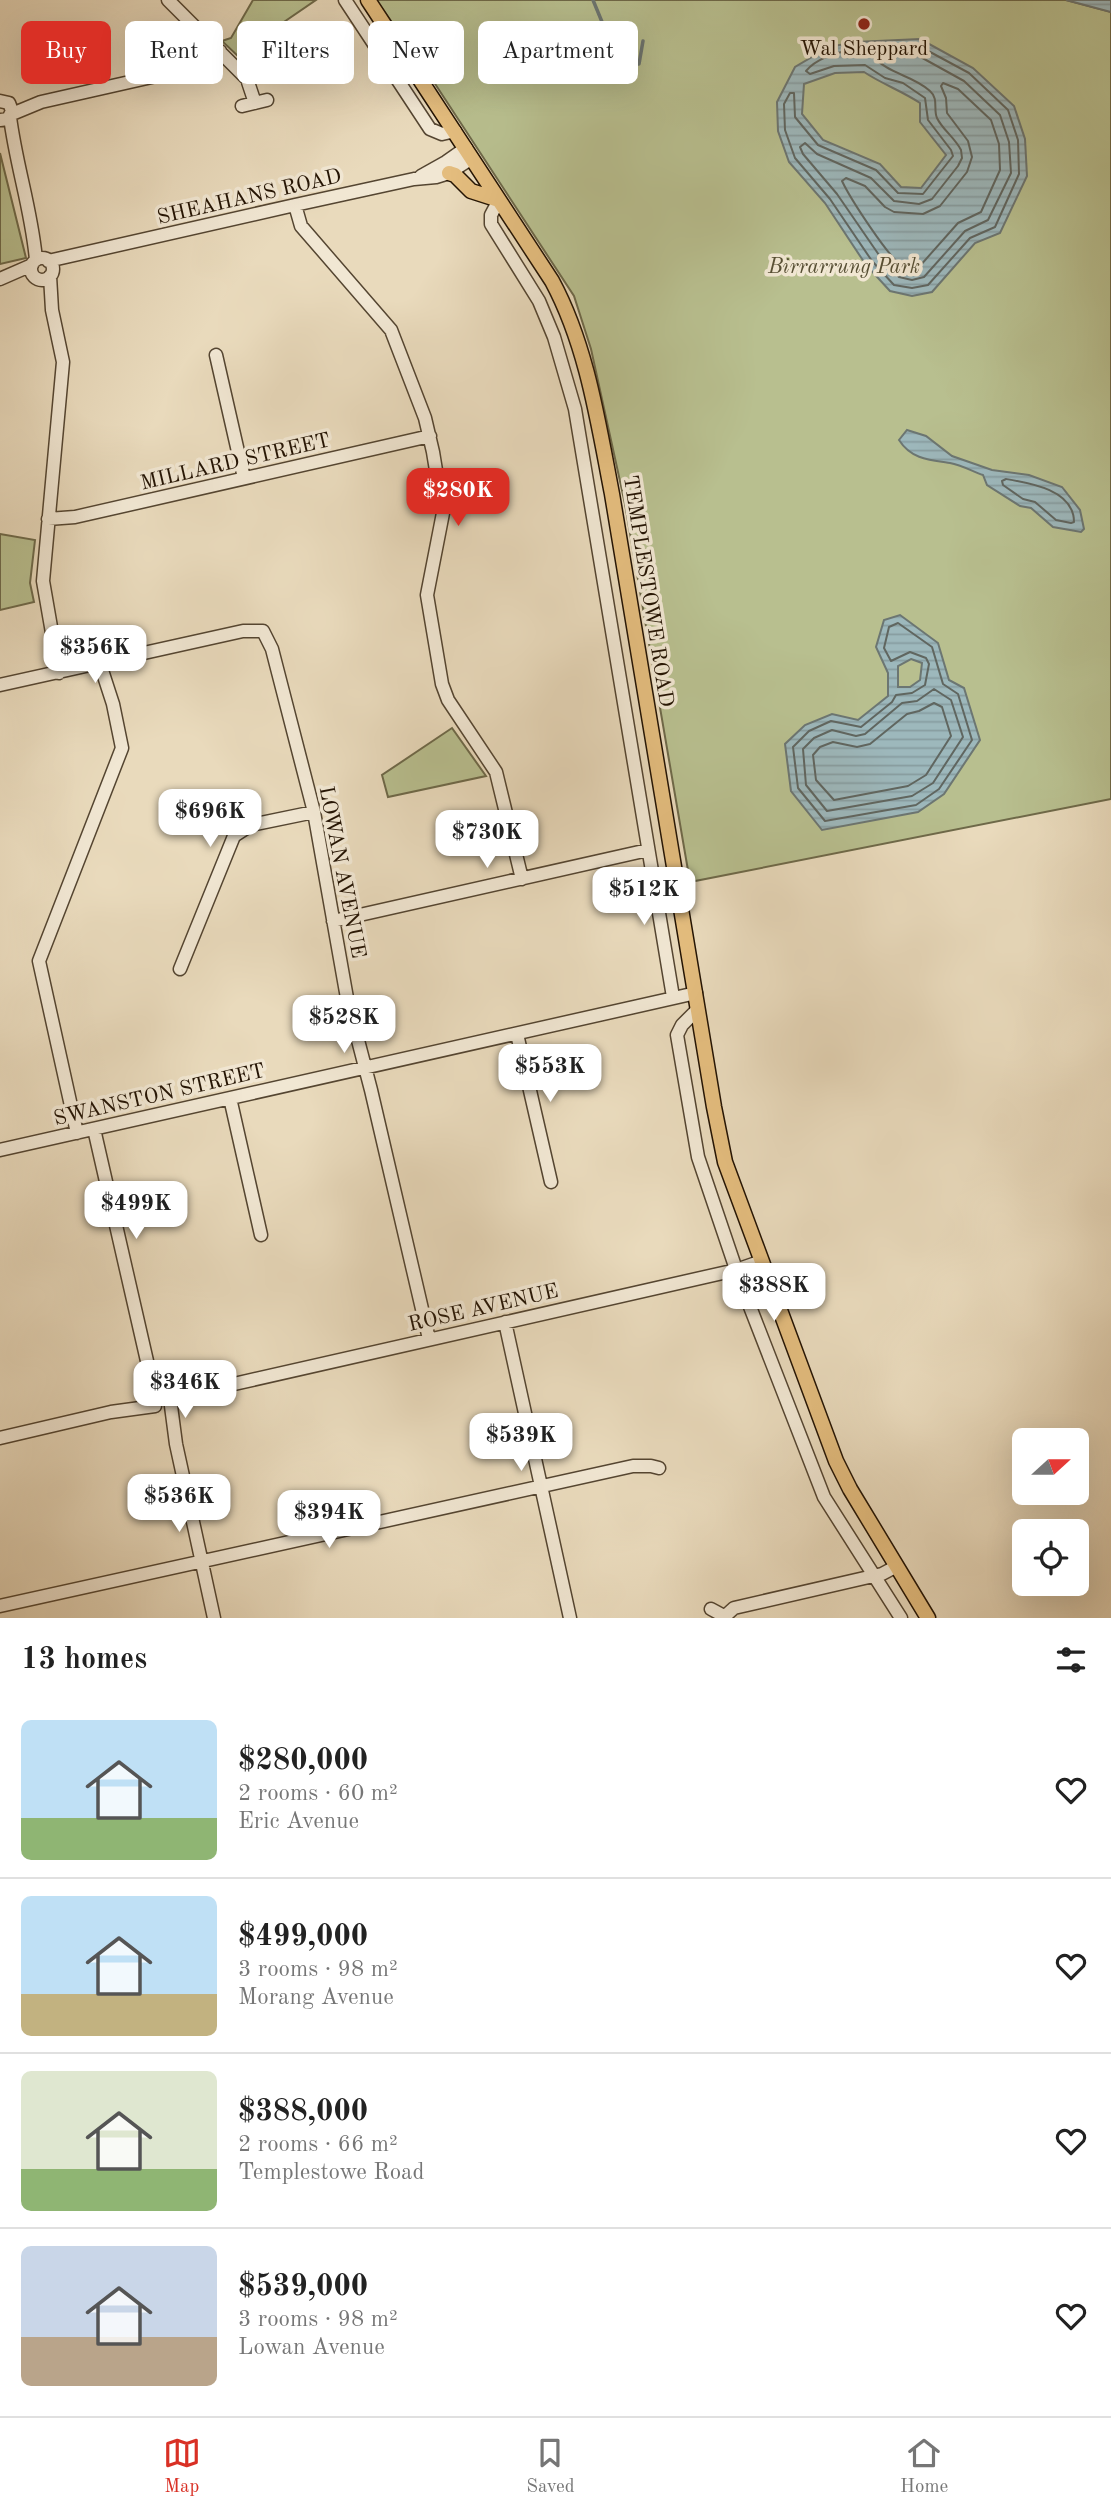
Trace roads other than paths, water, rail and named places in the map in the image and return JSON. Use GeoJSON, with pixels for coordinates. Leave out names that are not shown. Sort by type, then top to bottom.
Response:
{"type":"FeatureCollection","features":[{"type":"Feature","properties":{"kind":"main road","name":"TEMPLESTOWE ROAD"},"geometry":{"type":"LineString","coordinates":[[368,0],[562,300],[573,328],[594,401],[612,494],[725,1162],[836,1461],[850,1489],[929,1618]]}},
{"type":"Feature","properties":{"kind":"main road"},"geometry":{"type":"LineString","coordinates":[[449,173],[455,175],[471,191],[499,200]]}},
{"type":"Feature","properties":{"kind":"street"},"geometry":{"type":"LineString","coordinates":[[168,0],[189,21]]}},
{"type":"Feature","properties":{"kind":"street"},"geometry":{"type":"LineString","coordinates":[[345,0],[430,129],[442,134],[454,131]]}},
{"type":"Feature","properties":{"kind":"street"},"geometry":{"type":"LineString","coordinates":[[223,54],[247,79],[255,103]]}},
{"type":"Feature","properties":{"kind":"street"},"geometry":{"type":"LineString","coordinates":[[62,672],[43,580],[63,362],[5,108],[125,83]]}},
{"type":"Feature","properties":{"kind":"street","name":"SHEAHANS ROAD"},"geometry":{"type":"LineString","coordinates":[[0,280],[92,252],[414,179],[436,177],[449,173],[469,153]]}},
{"type":"Feature","properties":{"kind":"street","name":"SHEAHANS ROAD"},"geometry":{"type":"LineString","coordinates":[[414,179],[469,153]]}},
{"type":"Feature","properties":{"kind":"street","name":"TEMPLESTOWE ROAD"},"geometry":{"type":"LineString","coordinates":[[499,200],[492,212],[491,224],[539,301],[554,337],[575,409],[673,997]]}},
{"type":"Feature","properties":{"kind":"street"},"geometry":{"type":"LineString","coordinates":[[295,205],[302,226],[391,330],[430,436],[443,513],[427,601],[442,684],[448,700],[496,772],[522,879]]}},
{"type":"Feature","properties":{"kind":"street"},"geometry":{"type":"LineString","coordinates":[[216,355],[244,478]]}},
{"type":"Feature","properties":{"kind":"street","name":"MILLARD STREET"},"geometry":{"type":"LineString","coordinates":[[48,519],[75,517],[430,436]]}},
{"type":"Feature","properties":{"kind":"street","name":"LOWAN AVENUE"},"geometry":{"type":"LineString","coordinates":[[104,663],[267,626],[267,635],[314,812],[347,999],[429,1339]]}},
{"type":"Feature","properties":{"kind":"street"},"geometry":{"type":"LineString","coordinates":[[0,685],[104,663],[121,741],[120,756],[39,961],[77,1133]]}},
{"type":"Feature","properties":{"kind":"street"},"geometry":{"type":"LineString","coordinates":[[180,969],[234,836],[251,825],[314,812]]}},
{"type":"Feature","properties":{"kind":"street"},"geometry":{"type":"LineString","coordinates":[[333,921],[648,850]]}},
{"type":"Feature","properties":{"kind":"street","name":"SWANSTON STREET"},"geometry":{"type":"LineString","coordinates":[[0,1150],[696,993]]}},
{"type":"Feature","properties":{"kind":"street"},"geometry":{"type":"LineString","coordinates":[[698,1009],[682,1025],[677,1035],[698,1157],[736,1270],[824,1497],[901,1618]]}},
{"type":"Feature","properties":{"kind":"street"},"geometry":{"type":"LineString","coordinates":[[517,1034],[551,1182]]}},
{"type":"Feature","properties":{"kind":"street"},"geometry":{"type":"LineString","coordinates":[[230,1098],[261,1235]]}},
{"type":"Feature","properties":{"kind":"street"},"geometry":{"type":"LineString","coordinates":[[94,1129],[147,1361],[176,1444],[214,1618]]}},
{"type":"Feature","properties":{"kind":"street","name":"ROSE AVENUE"},"geometry":{"type":"LineString","coordinates":[[0,1438],[736,1270],[762,1261]]}},
{"type":"Feature","properties":{"kind":"street"},"geometry":{"type":"LineString","coordinates":[[505,1322],[570,1618]]}},
{"type":"Feature","properties":{"kind":"street"},"geometry":{"type":"LineString","coordinates":[[0,1606],[633,1466],[659,1468]]}},
{"type":"Feature","properties":{"kind":"street"},"geometry":{"type":"LineString","coordinates":[[711,1609],[723,1617],[734,1608],[875,1576],[897,1566]]}},
{"type":"Feature","properties":{"kind":"water"},"geometry":{"type":"Polygon","coordinates":[[[1066,0],[1111,0],[1111,12],[1066,0]]]}},
{"type":"Feature","properties":{"kind":"water"},"geometry":{"type":"Polygon","coordinates":[[[920,39],[973,68],[1014,106],[1025,139],[1027,176],[1000,233],[975,243],[932,292],[912,296],[890,291],[866,265],[825,203],[789,162],[778,131],[777,102],[795,67],[829,47],[855,42],[920,39]],[[864,72],[835,73],[804,84],[802,114],[823,140],[880,164],[901,187],[921,188],[946,155],[920,122],[920,103],[864,72]]]}},
{"type":"Feature","properties":{"kind":"water"},"geometry":{"type":"Polygon","coordinates":[[[907,430],[926,436],[952,456],[992,470],[1029,475],[1062,487],[1080,510],[1084,529],[1081,532],[1053,527],[1031,508],[1020,506],[987,485],[983,475],[954,464],[915,455],[899,440],[907,430]]]}},
{"type":"Feature","properties":{"kind":"water"},"geometry":{"type":"Polygon","coordinates":[[[900,615],[938,643],[949,680],[964,688],[980,740],[944,794],[918,812],[822,830],[791,791],[785,744],[805,725],[832,714],[858,720],[888,696],[888,673],[876,647],[884,620],[900,615]],[[911,659],[898,666],[898,687],[910,687],[920,680],[922,663],[911,659]]]}},
{"type":"Feature","properties":{"kind":"waterway"},"geometry":{"type":"LineString","coordinates":[[593,0],[607,34],[603,55],[614,64],[639,64],[643,41]]}},
{"type":"Feature","properties":{"kind":"place","name":"Wal Sheppard"},"geometry":{"type":"Point","coordinates":[864,24]}},
{"type":"Feature","properties":{"kind":"park label","name":"Birrarrung Park"},"geometry":{"type":"Point","coordinates":[844,266]}}]}
